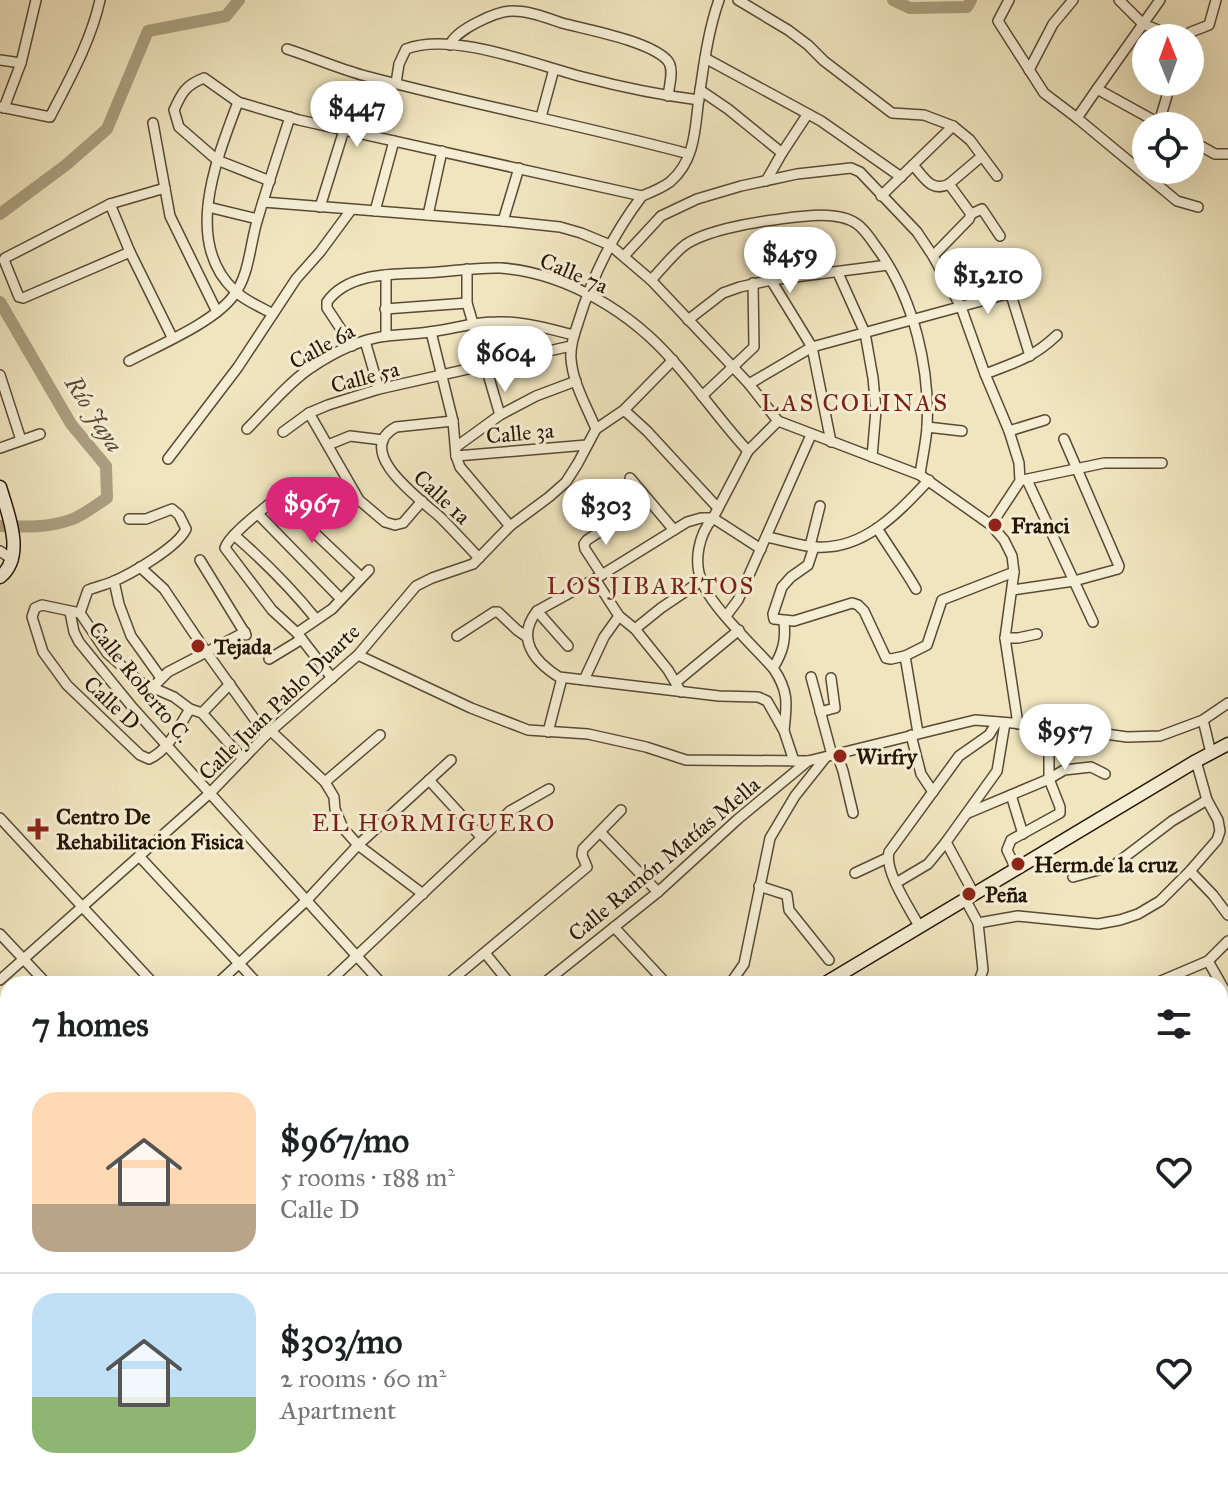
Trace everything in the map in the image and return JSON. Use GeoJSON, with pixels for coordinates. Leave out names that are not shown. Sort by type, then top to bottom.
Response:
{"type":"FeatureCollection","features":[{"type":"Feature","properties":{"kind":"street"},"geometry":{"type":"LineString","coordinates":[[36,0],[21,63],[2,107],[50,117],[74,70],[100,0]]}},
{"type":"Feature","properties":{"kind":"street"},"geometry":{"type":"LineString","coordinates":[[673,360],[624,410],[596,429],[576,381],[571,359],[574,335],[587,294],[620,227],[642,196],[670,182],[689,154],[695,137],[710,29],[719,0]]}},
{"type":"Feature","properties":{"kind":"street"},"geometry":{"type":"LineString","coordinates":[[738,0],[788,30],[892,113],[924,115],[953,126],[970,140],[997,176]]}},
{"type":"Feature","properties":{"kind":"street"},"geometry":{"type":"LineString","coordinates":[[1009,0],[998,21],[1044,93],[1132,158]]}},
{"type":"Feature","properties":{"kind":"street"},"geometry":{"type":"LineString","coordinates":[[1029,70],[1053,24],[1073,0]]}},
{"type":"Feature","properties":{"kind":"street"},"geometry":{"type":"LineString","coordinates":[[1119,0],[1143,24],[1160,0]]}},
{"type":"Feature","properties":{"kind":"street"},"geometry":{"type":"LineString","coordinates":[[1204,27],[1209,25],[1216,0]]}},
{"type":"Feature","properties":{"kind":"street"},"geometry":{"type":"LineString","coordinates":[[450,45],[460,32],[501,12],[518,11],[536,15],[645,46],[670,63],[668,96]]}},
{"type":"Feature","properties":{"kind":"street"},"geometry":{"type":"LineString","coordinates":[[1077,118],[1132,40]]}},
{"type":"Feature","properties":{"kind":"street"},"geometry":{"type":"LineString","coordinates":[[396,83],[399,64],[406,49],[450,45],[668,96],[700,95],[728,109],[782,153]]}},
{"type":"Feature","properties":{"kind":"street"},"geometry":{"type":"LineString","coordinates":[[287,49],[359,74],[689,154]]}},
{"type":"Feature","properties":{"kind":"street"},"geometry":{"type":"LineString","coordinates":[[705,58],[821,121],[901,177]]}},
{"type":"Feature","properties":{"kind":"street"},"geometry":{"type":"LineString","coordinates":[[0,60],[21,63]]}},
{"type":"Feature","properties":{"kind":"street"},"geometry":{"type":"LineString","coordinates":[[541,117],[554,69]]}},
{"type":"Feature","properties":{"kind":"street"},"geometry":{"type":"LineString","coordinates":[[270,181],[217,160],[179,127],[174,110],[190,83],[204,78],[238,102],[290,117],[642,196]]}},
{"type":"Feature","properties":{"kind":"street"},"geometry":{"type":"LineString","coordinates":[[1097,89],[1137,112]]}},
{"type":"Feature","properties":{"kind":"street"},"geometry":{"type":"LineString","coordinates":[[238,102],[217,160],[208,207],[209,249],[220,274],[236,293],[273,314]]}},
{"type":"Feature","properties":{"kind":"street"},"geometry":{"type":"LineString","coordinates":[[766,181],[807,115]]}},
{"type":"Feature","properties":{"kind":"street"},"geometry":{"type":"LineString","coordinates":[[129,361],[217,312],[236,293],[290,117]]}},
{"type":"Feature","properties":{"kind":"street"},"geometry":{"type":"LineString","coordinates":[[153,123],[170,216],[217,312]]}},
{"type":"Feature","properties":{"kind":"street"},"geometry":{"type":"LineString","coordinates":[[881,196],[953,126]]}},
{"type":"Feature","properties":{"kind":"street"},"geometry":{"type":"LineString","coordinates":[[320,207],[344,130]]}},
{"type":"Feature","properties":{"kind":"street"},"geometry":{"type":"LineString","coordinates":[[375,211],[394,141]]}},
{"type":"Feature","properties":{"kind":"street"},"geometry":{"type":"LineString","coordinates":[[1204,148],[1215,154],[1228,154]]}},
{"type":"Feature","properties":{"kind":"street"},"geometry":{"type":"LineString","coordinates":[[428,215],[442,151]]}},
{"type":"Feature","properties":{"kind":"street"},"geometry":{"type":"LineString","coordinates":[[913,165],[937,188],[949,184],[982,156]]}},
{"type":"Feature","properties":{"kind":"street"},"geometry":{"type":"LineString","coordinates":[[503,221],[519,168]]}},
{"type":"Feature","properties":{"kind":"street"},"geometry":{"type":"LineString","coordinates":[[624,256],[661,216],[675,207],[720,191],[797,174],[851,168],[860,172],[917,232],[961,307],[1009,431],[1024,480],[1093,622]]}},
{"type":"Feature","properties":{"kind":"street"},"geometry":{"type":"LineString","coordinates":[[949,184],[971,214]]}},
{"type":"Feature","properties":{"kind":"street"},"geometry":{"type":"LineString","coordinates":[[1160,184],[1177,201],[1198,207]]}},
{"type":"Feature","properties":{"kind":"street"},"geometry":{"type":"LineString","coordinates":[[130,252],[23,298],[19,297],[4,263],[5,258],[110,204],[165,188]]}},
{"type":"Feature","properties":{"kind":"street"},"geometry":{"type":"LineString","coordinates":[[263,202],[560,227],[610,245],[651,280],[749,384],[778,421],[924,477],[991,525],[1004,540],[1012,556],[1014,572],[1005,638],[1018,724]]}},
{"type":"Feature","properties":{"kind":"street"},"geometry":{"type":"LineString","coordinates":[[110,204],[172,337]]}},
{"type":"Feature","properties":{"kind":"street"},"geometry":{"type":"LineString","coordinates":[[208,207],[257,219]]}},
{"type":"Feature","properties":{"kind":"street"},"geometry":{"type":"LineString","coordinates":[[933,256],[979,209],[1000,236]]}},
{"type":"Feature","properties":{"kind":"street"},"geometry":{"type":"LineString","coordinates":[[168,459],[238,367],[296,279],[351,210]]}},
{"type":"Feature","properties":{"kind":"street"},"geometry":{"type":"LineString","coordinates":[[651,280],[686,244],[751,223],[832,216],[857,224],[888,265],[913,320],[926,392],[924,477],[905,505],[853,543],[812,547],[767,537]]}},
{"type":"Feature","properties":{"kind":"street"},"geometry":{"type":"LineString","coordinates":[[688,320],[723,293],[753,283],[888,265]]}},
{"type":"Feature","properties":{"kind":"street"},"geometry":{"type":"LineString","coordinates":[[467,269],[467,303],[500,415]]}},
{"type":"Feature","properties":{"kind":"street","name":"Calle 7a"},"geometry":{"type":"LineString","coordinates":[[352,346],[327,308],[327,302],[335,292],[355,282],[386,275],[467,269],[525,271],[587,294],[636,324],[673,360],[748,451]]}},
{"type":"Feature","properties":{"kind":"street"},"geometry":{"type":"LineString","coordinates":[[838,273],[865,333],[876,410],[872,457]]}},
{"type":"Feature","properties":{"kind":"street"},"geometry":{"type":"LineString","coordinates":[[386,275],[386,336]]}},
{"type":"Feature","properties":{"kind":"street"},"geometry":{"type":"LineString","coordinates":[[771,280],[812,347],[831,442]]}},
{"type":"Feature","properties":{"kind":"street"},"geometry":{"type":"LineString","coordinates":[[702,396],[754,347],[753,283]]}},
{"type":"Feature","properties":{"kind":"street"},"geometry":{"type":"LineString","coordinates":[[749,384],[812,347],[1007,294],[1012,298],[1030,356]]}},
{"type":"Feature","properties":{"kind":"street"},"geometry":{"type":"LineString","coordinates":[[385,309],[467,303]]}},
{"type":"Feature","properties":{"kind":"street","name":"Calle 6a"},"geometry":{"type":"LineString","coordinates":[[247,429],[309,369],[365,341],[497,322],[521,323],[574,335]]}},
{"type":"Feature","properties":{"kind":"street"},"geometry":{"type":"LineString","coordinates":[[431,332],[453,421],[460,467],[510,526]]}},
{"type":"Feature","properties":{"kind":"street"},"geometry":{"type":"LineString","coordinates":[[985,374],[1030,356],[1057,335]]}},
{"type":"Feature","properties":{"kind":"street"},"geometry":{"type":"LineString","coordinates":[[365,341],[379,389]]}},
{"type":"Feature","properties":{"kind":"street","name":"Calle 5a"},"geometry":{"type":"LineString","coordinates":[[283,432],[309,413],[379,389],[571,346]]}},
{"type":"Feature","properties":{"kind":"street"},"geometry":{"type":"LineString","coordinates":[[0,375],[21,440]]}},
{"type":"Feature","properties":{"kind":"street"},"geometry":{"type":"LineString","coordinates":[[456,452],[500,415],[536,396],[576,381]]}},
{"type":"Feature","properties":{"kind":"street"},"geometry":{"type":"LineString","coordinates":[[624,410],[647,431],[716,513],[761,549]]}},
{"type":"Feature","properties":{"kind":"street"},"geometry":{"type":"LineString","coordinates":[[309,413],[359,500],[385,522],[395,525],[403,523],[422,501]]}},
{"type":"Feature","properties":{"kind":"street"},"geometry":{"type":"LineString","coordinates":[[1009,431],[1045,420]]}},
{"type":"Feature","properties":{"kind":"street"},"geometry":{"type":"LineString","coordinates":[[328,445],[350,436],[383,440],[396,427],[453,421]]}},
{"type":"Feature","properties":{"kind":"street"},"geometry":{"type":"LineString","coordinates":[[778,421],[748,451],[706,526],[698,550],[698,564],[701,581],[712,600],[782,680],[787,704],[784,731]]}},
{"type":"Feature","properties":{"kind":"street"},"geometry":{"type":"LineString","coordinates":[[927,427],[962,431]]}},
{"type":"Feature","properties":{"kind":"street","name":"Calle Juan Pablo Duarte"},"geometry":{"type":"LineString","coordinates":[[4,976],[210,793],[268,733],[358,655],[416,586],[473,564],[510,526],[566,482],[596,429]]}},
{"type":"Feature","properties":{"kind":"street"},"geometry":{"type":"LineString","coordinates":[[0,448],[40,434]]}},
{"type":"Feature","properties":{"kind":"street"},"geometry":{"type":"LineString","coordinates":[[726,616],[738,600],[811,435]]}},
{"type":"Feature","properties":{"kind":"street"},"geometry":{"type":"LineString","coordinates":[[1013,590],[1074,581],[1118,569],[1064,439]]}},
{"type":"Feature","properties":{"kind":"street","name":"Calle 1a"},"geometry":{"type":"LineString","coordinates":[[383,440],[382,452],[394,477],[479,558]]}},
{"type":"Feature","properties":{"kind":"street","name":"Calle 3a"},"geometry":{"type":"LineString","coordinates":[[456,452],[587,445]]}},
{"type":"Feature","properties":{"kind":"street"},"geometry":{"type":"LineString","coordinates":[[991,525],[1024,480],[1104,463],[1162,463]]}},
{"type":"Feature","properties":{"kind":"street"},"geometry":{"type":"LineString","coordinates":[[630,478],[674,530]]}},
{"type":"Feature","properties":{"kind":"street"},"geometry":{"type":"LineString","coordinates":[[0,487],[13,541],[13,560],[0,577]]}},
{"type":"Feature","properties":{"kind":"street"},"geometry":{"type":"LineString","coordinates":[[281,494],[234,535],[225,548],[272,610],[299,636],[332,678]]}},
{"type":"Feature","properties":{"kind":"street"},"geometry":{"type":"LineString","coordinates":[[820,506],[808,565],[782,587],[773,617],[784,622],[794,621],[852,603],[858,605],[864,611],[886,658],[905,656],[927,645],[942,600],[1014,572]]}},
{"type":"Feature","properties":{"kind":"street"},"geometry":{"type":"LineString","coordinates":[[269,659],[332,609],[365,573],[300,519],[292,508]]}},
{"type":"Feature","properties":{"kind":"street"},"geometry":{"type":"LineString","coordinates":[[129,519],[146,519],[172,509],[186,529],[175,544],[140,567],[88,590],[75,613],[107,653],[140,682],[202,713],[243,759]]}},
{"type":"Feature","properties":{"kind":"street"},"geometry":{"type":"LineString","coordinates":[[716,513],[687,522],[537,611],[527,637],[535,659],[562,678],[719,696],[758,697],[767,701],[784,731],[794,761]]}},
{"type":"Feature","properties":{"kind":"street"},"geometry":{"type":"LineString","coordinates":[[259,515],[341,599]]}},
{"type":"Feature","properties":{"kind":"street"},"geometry":{"type":"LineString","coordinates":[[616,521],[587,540],[585,549],[619,616],[635,629],[681,692]]}},
{"type":"Feature","properties":{"kind":"street"},"geometry":{"type":"LineString","coordinates":[[877,528],[916,589]]}},
{"type":"Feature","properties":{"kind":"street"},"geometry":{"type":"LineString","coordinates":[[234,535],[293,590],[316,619]]}},
{"type":"Feature","properties":{"kind":"street"},"geometry":{"type":"LineString","coordinates":[[0,551],[13,560]]}},
{"type":"Feature","properties":{"kind":"street"},"geometry":{"type":"LineString","coordinates":[[152,688],[168,672],[246,634],[200,560]]}},
{"type":"Feature","properties":{"kind":"street"},"geometry":{"type":"LineString","coordinates":[[140,567],[164,589],[207,653],[268,733],[325,782],[334,797],[343,828],[358,845],[423,894]]}},
{"type":"Feature","properties":{"kind":"street"},"geometry":{"type":"LineString","coordinates":[[114,581],[131,636],[161,678]]}},
{"type":"Feature","properties":{"kind":"street"},"geometry":{"type":"LineString","coordinates":[[635,629],[701,581]]}},
{"type":"Feature","properties":{"kind":"street","name":"Calle D"},"geometry":{"type":"LineString","coordinates":[[75,613],[42,605],[35,608],[32,617],[43,652],[67,685],[140,755],[149,759],[167,745]]}},
{"type":"Feature","properties":{"kind":"street"},"geometry":{"type":"LineString","coordinates":[[537,611],[568,646]]}},
{"type":"Feature","properties":{"kind":"street"},"geometry":{"type":"LineString","coordinates":[[457,636],[498,612],[527,637]]}},
{"type":"Feature","properties":{"kind":"street","name":"Calle Roberto C."},"geometry":{"type":"LineString","coordinates":[[75,613],[74,632],[79,642],[133,708],[375,976]]}},
{"type":"Feature","properties":{"kind":"street"},"geometry":{"type":"LineString","coordinates":[[584,680],[604,637],[619,616]]}},
{"type":"Feature","properties":{"kind":"street"},"geometry":{"type":"LineString","coordinates":[[773,668],[782,654],[786,636],[784,622]]}},
{"type":"Feature","properties":{"kind":"street"},"geometry":{"type":"LineString","coordinates":[[676,682],[739,630]]}},
{"type":"Feature","properties":{"kind":"street"},"geometry":{"type":"LineString","coordinates":[[1005,638],[1037,634]]}},
{"type":"Feature","properties":{"kind":"street"},"geometry":{"type":"LineString","coordinates":[[358,655],[471,708],[528,730],[588,734],[686,760],[808,761],[975,720],[1127,737],[1160,736],[1203,720],[1228,703]]}},
{"type":"Feature","properties":{"kind":"street"},"geometry":{"type":"LineString","coordinates":[[905,656],[921,774],[933,792]]}},
{"type":"Feature","properties":{"kind":"street"},"geometry":{"type":"LineString","coordinates":[[811,677],[832,755],[853,813]]}},
{"type":"Feature","properties":{"kind":"street"},"geometry":{"type":"LineString","coordinates":[[548,732],[562,678]]}},
{"type":"Feature","properties":{"kind":"street"},"geometry":{"type":"LineString","coordinates":[[820,712],[835,708],[831,678]]}},
{"type":"Feature","properties":{"kind":"street"},"geometry":{"type":"LineString","coordinates":[[202,713],[230,684]]}},
{"type":"Feature","properties":{"kind":"street"},"geometry":{"type":"LineString","coordinates":[[167,745],[190,709]]}},
{"type":"Feature","properties":{"kind":"street"},"geometry":{"type":"LineString","coordinates":[[1203,720],[1211,753]]}},
{"type":"Feature","properties":{"kind":"street"},"geometry":{"type":"LineString","coordinates":[[919,926],[896,883],[887,858],[889,852],[959,756],[989,735],[1001,722]]}},
{"type":"Feature","properties":{"kind":"street"},"geometry":{"type":"LineString","coordinates":[[896,883],[928,864],[997,771],[1001,722]]}},
{"type":"Feature","properties":{"kind":"street"},"geometry":{"type":"LineString","coordinates":[[1016,869],[1007,850],[1011,840],[1060,813],[1049,779],[1049,726]]}},
{"type":"Feature","properties":{"kind":"street"},"geometry":{"type":"LineString","coordinates":[[325,782],[380,735]]}},
{"type":"Feature","properties":{"kind":"street"},"geometry":{"type":"LineString","coordinates":[[837,976],[1228,744]]}},
{"type":"Feature","properties":{"kind":"street"},"geometry":{"type":"LineString","coordinates":[[736,976],[744,964],[770,838],[795,796],[832,755]]}},
{"type":"Feature","properties":{"kind":"street"},"geometry":{"type":"LineString","coordinates":[[226,976],[307,900],[358,845],[451,760]]}},
{"type":"Feature","properties":{"kind":"street","name":"Calle Ramón Matías Mella"},"geometry":{"type":"LineString","coordinates":[[552,976],[658,892],[808,761]]}},
{"type":"Feature","properties":{"kind":"street"},"geometry":{"type":"LineString","coordinates":[[978,923],[1018,916],[1098,924],[1138,914],[1160,901],[1217,840],[1220,831],[1196,761]]}},
{"type":"Feature","properties":{"kind":"street"},"geometry":{"type":"LineString","coordinates":[[968,813],[1064,770],[1091,767],[1105,774]]}},
{"type":"Feature","properties":{"kind":"street"},"geometry":{"type":"LineString","coordinates":[[429,780],[482,838]]}},
{"type":"Feature","properties":{"kind":"street"},"geometry":{"type":"LineString","coordinates":[[336,976],[510,811],[549,789]]}},
{"type":"Feature","properties":{"kind":"street"},"geometry":{"type":"LineString","coordinates":[[1011,795],[1023,834]]}},
{"type":"Feature","properties":{"kind":"street"},"geometry":{"type":"LineString","coordinates":[[1073,877],[1113,866],[1172,821],[1207,800]]}},
{"type":"Feature","properties":{"kind":"street"},"geometry":{"type":"LineString","coordinates":[[457,976],[587,867],[583,849],[621,810]]}},
{"type":"Feature","properties":{"kind":"street"},"geometry":{"type":"LineString","coordinates":[[0,818],[147,976]]}},
{"type":"Feature","properties":{"kind":"street"},"geometry":{"type":"LineString","coordinates":[[600,832],[658,892]]}},
{"type":"Feature","properties":{"kind":"street"},"geometry":{"type":"LineString","coordinates":[[946,842],[978,923],[983,961],[981,976]]}},
{"type":"Feature","properties":{"kind":"street"},"geometry":{"type":"LineString","coordinates":[[139,856],[250,976]]}},
{"type":"Feature","properties":{"kind":"street"},"geometry":{"type":"LineString","coordinates":[[855,873],[887,858]]}},
{"type":"Feature","properties":{"kind":"street"},"geometry":{"type":"LineString","coordinates":[[1190,871],[1228,915]]}},
{"type":"Feature","properties":{"kind":"street"},"geometry":{"type":"LineString","coordinates":[[759,886],[787,895],[789,910],[829,960]]}},
{"type":"Feature","properties":{"kind":"street"},"geometry":{"type":"LineString","coordinates":[[614,927],[659,976]]}},
{"type":"Feature","properties":{"kind":"street"},"geometry":{"type":"LineString","coordinates":[[0,934],[39,976]]}},
{"type":"Feature","properties":{"kind":"street"},"geometry":{"type":"LineString","coordinates":[[1173,976],[1208,961],[1228,941]]}},
{"type":"Feature","properties":{"kind":"street"},"geometry":{"type":"LineString","coordinates":[[485,953],[504,976]]}},
{"type":"Feature","properties":{"kind":"street"},"geometry":{"type":"LineString","coordinates":[[1208,961],[1217,976]]}},
{"type":"Feature","properties":{"kind":"waterway","name":"Río Jaya"},"geometry":{"type":"LineString","coordinates":[[0,214],[66,165],[107,129],[148,31],[226,16],[239,0]]}},
{"type":"Feature","properties":{"kind":"waterway","name":"Río Jaya"},"geometry":{"type":"LineString","coordinates":[[893,0],[910,8],[967,7],[971,0]]}},
{"type":"Feature","properties":{"kind":"waterway","name":"Río Jaya"},"geometry":{"type":"LineString","coordinates":[[0,302],[71,424],[106,466],[107,498],[82,515],[64,522],[0,526]]}},
{"type":"Feature","properties":{"kind":"place","name":"Franci"},"geometry":{"type":"Point","coordinates":[995,525]}},
{"type":"Feature","properties":{"kind":"place","name":"Tejada"},"geometry":{"type":"Point","coordinates":[198,646]}},
{"type":"Feature","properties":{"kind":"place","name":"Wirfry"},"geometry":{"type":"Point","coordinates":[840,756]}},
{"type":"Feature","properties":{"kind":"place","name":"Centro De Rehabilitacion Fisica"},"geometry":{"type":"Point","coordinates":[38,829]}},
{"type":"Feature","properties":{"kind":"place","name":"Herm.de la cruz"},"geometry":{"type":"Point","coordinates":[1018,864]}},
{"type":"Feature","properties":{"kind":"place","name":"Peña"},"geometry":{"type":"Point","coordinates":[969,894]}},
{"type":"Feature","properties":{"kind":"district","name":"LAS COLINAS"},"geometry":{"type":"Point","coordinates":[855,403]}},
{"type":"Feature","properties":{"kind":"district","name":"LOS JIBARITOS"},"geometry":{"type":"Point","coordinates":[651,586]}},
{"type":"Feature","properties":{"kind":"district","name":"EL HORMIGUERO"},"geometry":{"type":"Point","coordinates":[434,823]}}]}
